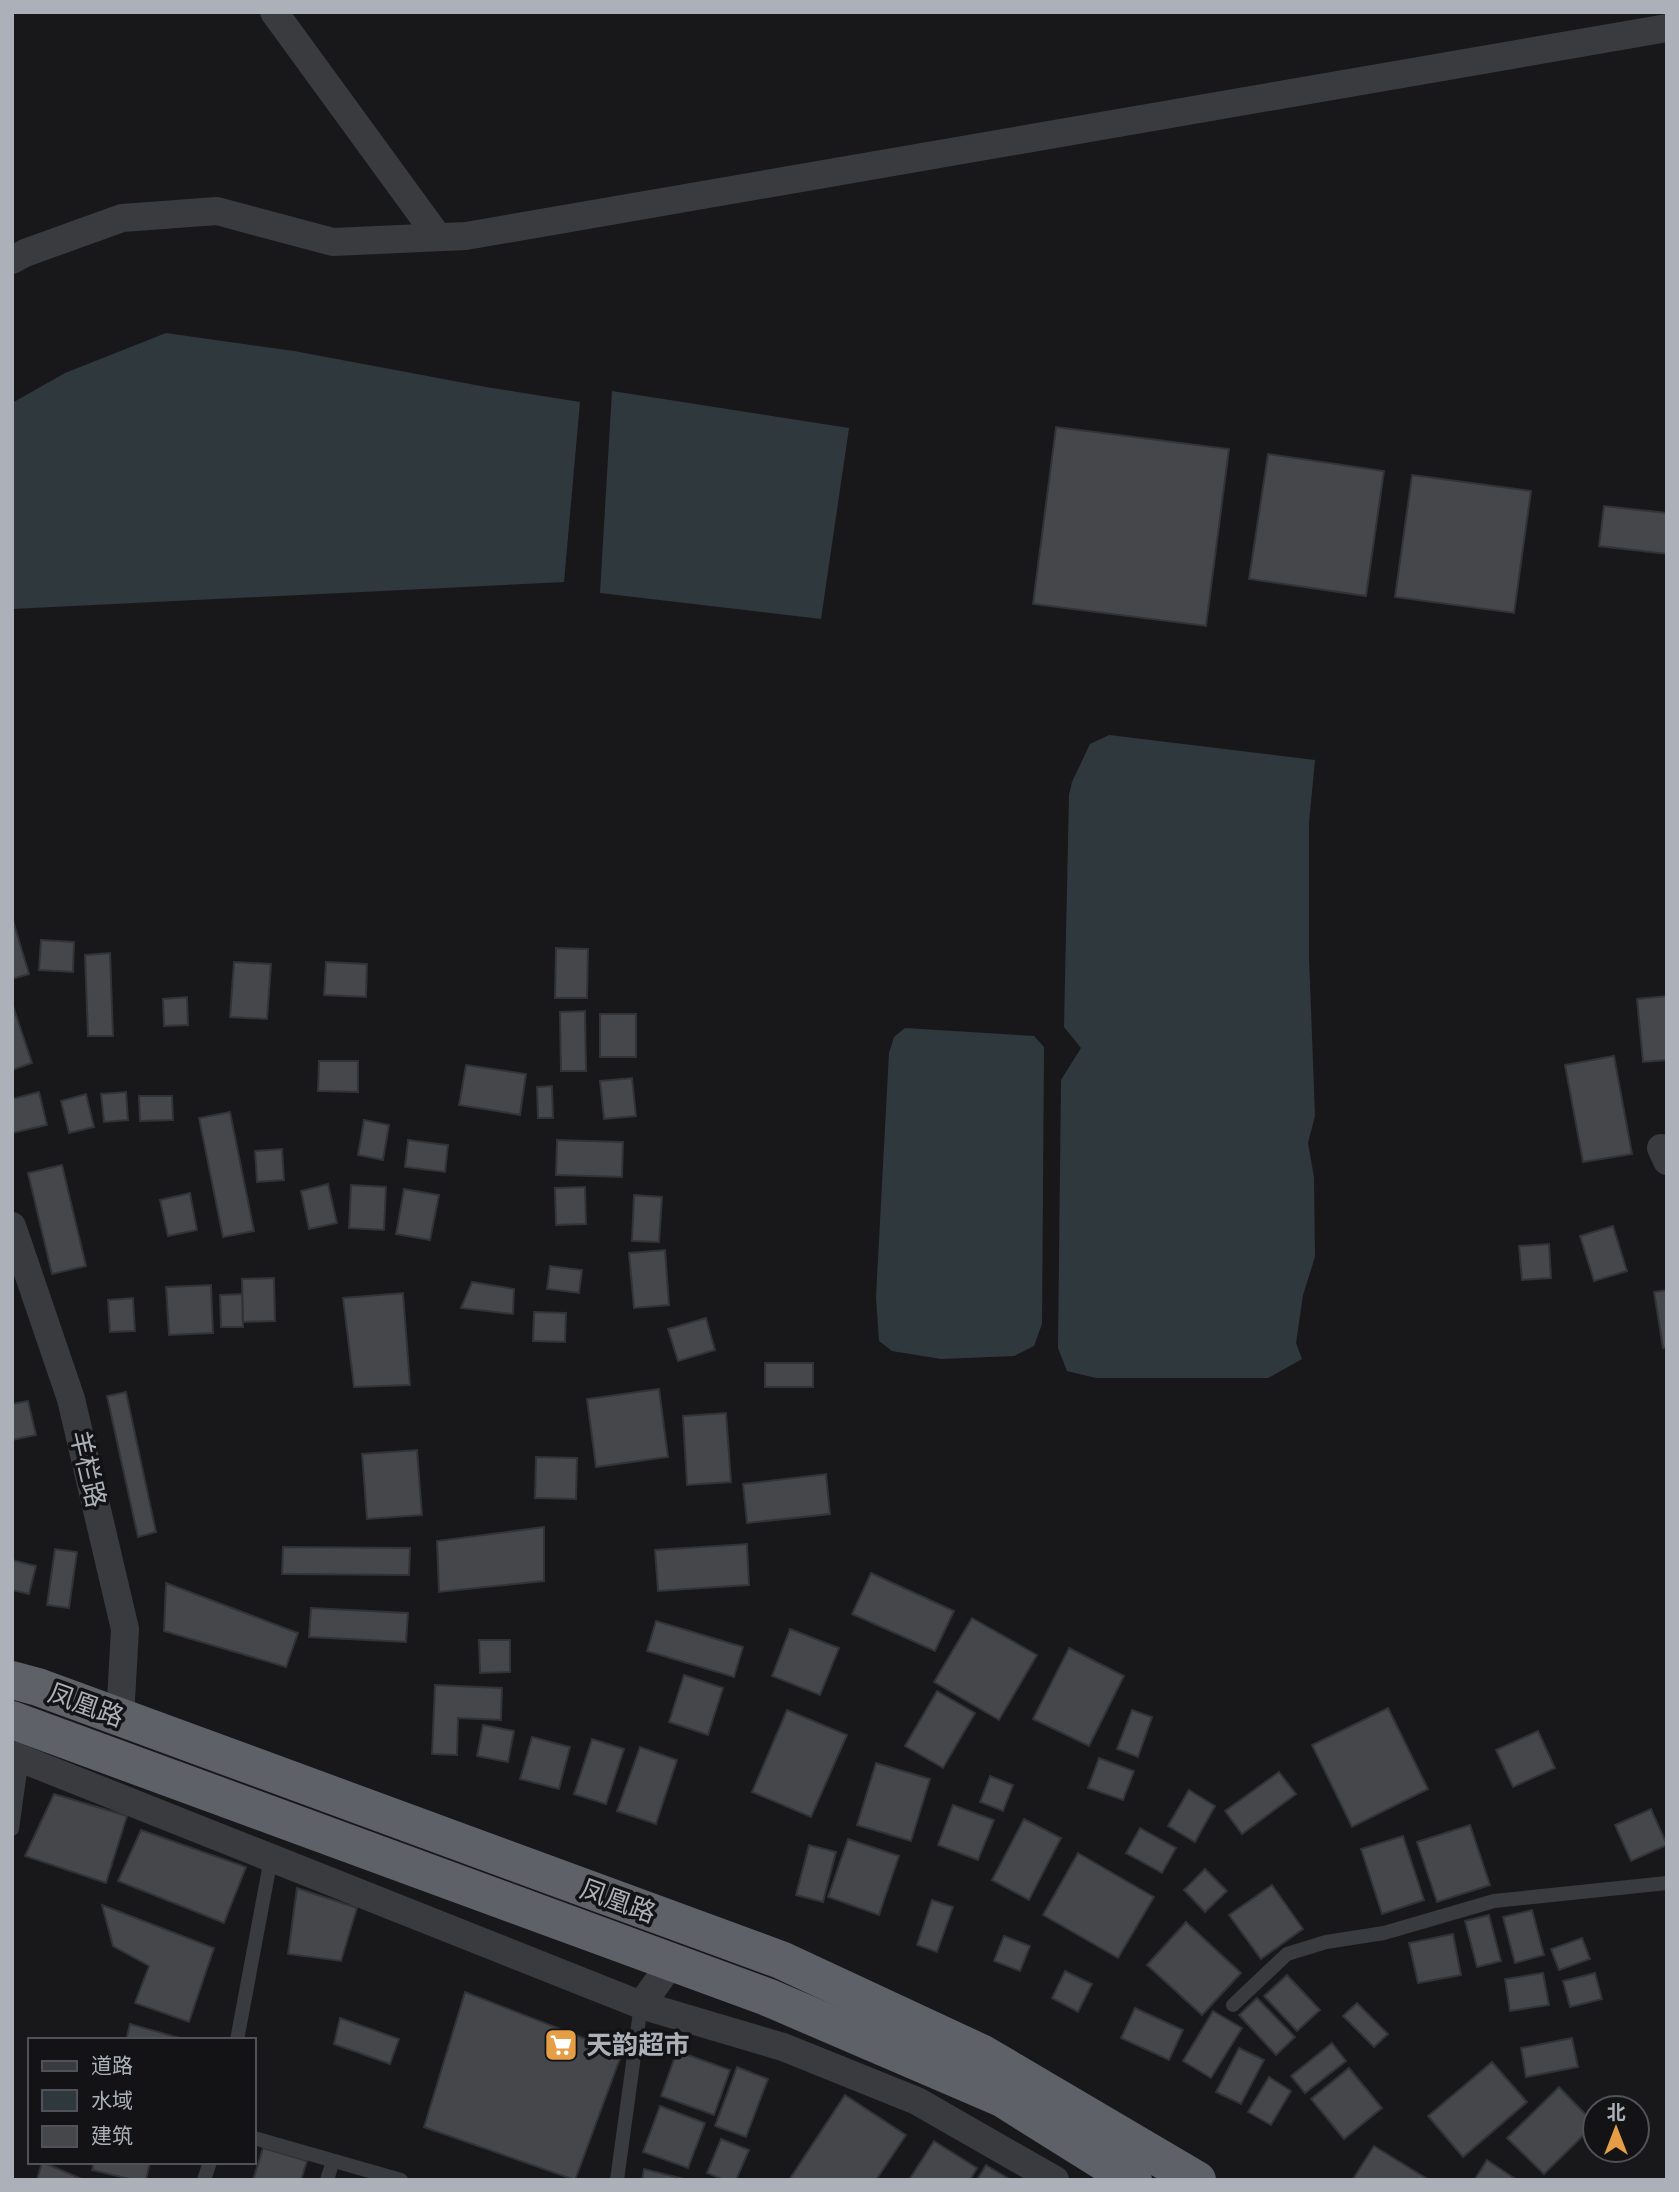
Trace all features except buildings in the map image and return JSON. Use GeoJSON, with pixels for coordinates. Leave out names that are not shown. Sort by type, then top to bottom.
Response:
{"type":"FeatureCollection","features":[{"type":"Feature","properties":{"kind":"highway","name":"凤凰路"},"geometry":{"type":"LineString","coordinates":[[12,1680],[781,1960],[983,2054],[1197,2180]]}},
{"type":"Feature","properties":{"kind":"highway","name":"凤凰路"},"geometry":{"type":"LineString","coordinates":[[20,1740],[673,1962],[767,1997],[1002,2098],[1133,2180]]}},
{"type":"Feature","properties":{"kind":"street"},"geometry":{"type":"LineString","coordinates":[[275,12],[438,237]]}},
{"type":"Feature","properties":{"kind":"street"},"geometry":{"type":"LineString","coordinates":[[12,260],[122,218],[217,211],[334,242],[480,233],[1667,28]]}},
{"type":"Feature","properties":{"kind":"street","name":"羊栏路"},"geometry":{"type":"LineString","coordinates":[[12,1226],[71,1399],[125,1629],[120,1718]]}},
{"type":"Feature","properties":{"kind":"street"},"geometry":{"type":"LineString","coordinates":[[20,1740],[271,1858],[641,2005],[783,2048],[917,2101],[1055,2180]]}},
{"type":"Feature","properties":{"kind":"street"},"geometry":{"type":"LineString","coordinates":[[641,2005],[673,1962]]}},
{"type":"Feature","properties":{"kind":"lane"},"geometry":{"type":"LineString","coordinates":[[12,1829],[20,1740]]}},
{"type":"Feature","properties":{"kind":"lane"},"geometry":{"type":"LineString","coordinates":[[237,2038],[271,1858]]}},
{"type":"Feature","properties":{"kind":"lane"},"geometry":{"type":"LineString","coordinates":[[1233,2005],[1287,1954],[1326,1942],[1384,1933],[1494,1901],[1667,1883]]}},
{"type":"Feature","properties":{"kind":"lane"},"geometry":{"type":"LineString","coordinates":[[617,2180],[641,2005]]}},
{"type":"Feature","properties":{"kind":"lane"},"geometry":{"type":"LineString","coordinates":[[256,2139],[401,2180]]}},
{"type":"Feature","properties":{"kind":"lane"},"geometry":{"type":"LineString","coordinates":[[327,2180],[334,2161]]}},
{"type":"Feature","properties":{"kind":"water"},"geometry":{"type":"Polygon","coordinates":[[[166,333],[294,351],[580,402],[564,582],[12,609],[12,403],[65,373],[166,333]]]}},
{"type":"Feature","properties":{"kind":"water"},"geometry":{"type":"Polygon","coordinates":[[[612,391],[849,428],[821,619],[600,593],[612,391]]]}},
{"type":"Feature","properties":{"kind":"water"},"geometry":{"type":"Polygon","coordinates":[[[1109,735],[1315,760],[1309,823],[1309,957],[1315,1116],[1308,1143],[1314,1177],[1315,1257],[1303,1295],[1296,1343],[1302,1359],[1268,1378],[1096,1378],[1067,1371],[1058,1348],[1061,1080],[1081,1048],[1064,1027],[1069,795],[1072,782],[1090,744],[1109,735]]]}},
{"type":"Feature","properties":{"kind":"water"},"geometry":{"type":"Polygon","coordinates":[[[905,1028],[1034,1036],[1044,1047],[1042,1324],[1034,1346],[1014,1356],[941,1359],[892,1351],[879,1341],[876,1297],[889,1053],[894,1037],[905,1028]]]}},
{"type":"Feature","properties":{"kind":"place","name":"天韵超市"},"geometry":{"type":"Point","coordinates":[561,2045]}}]}
